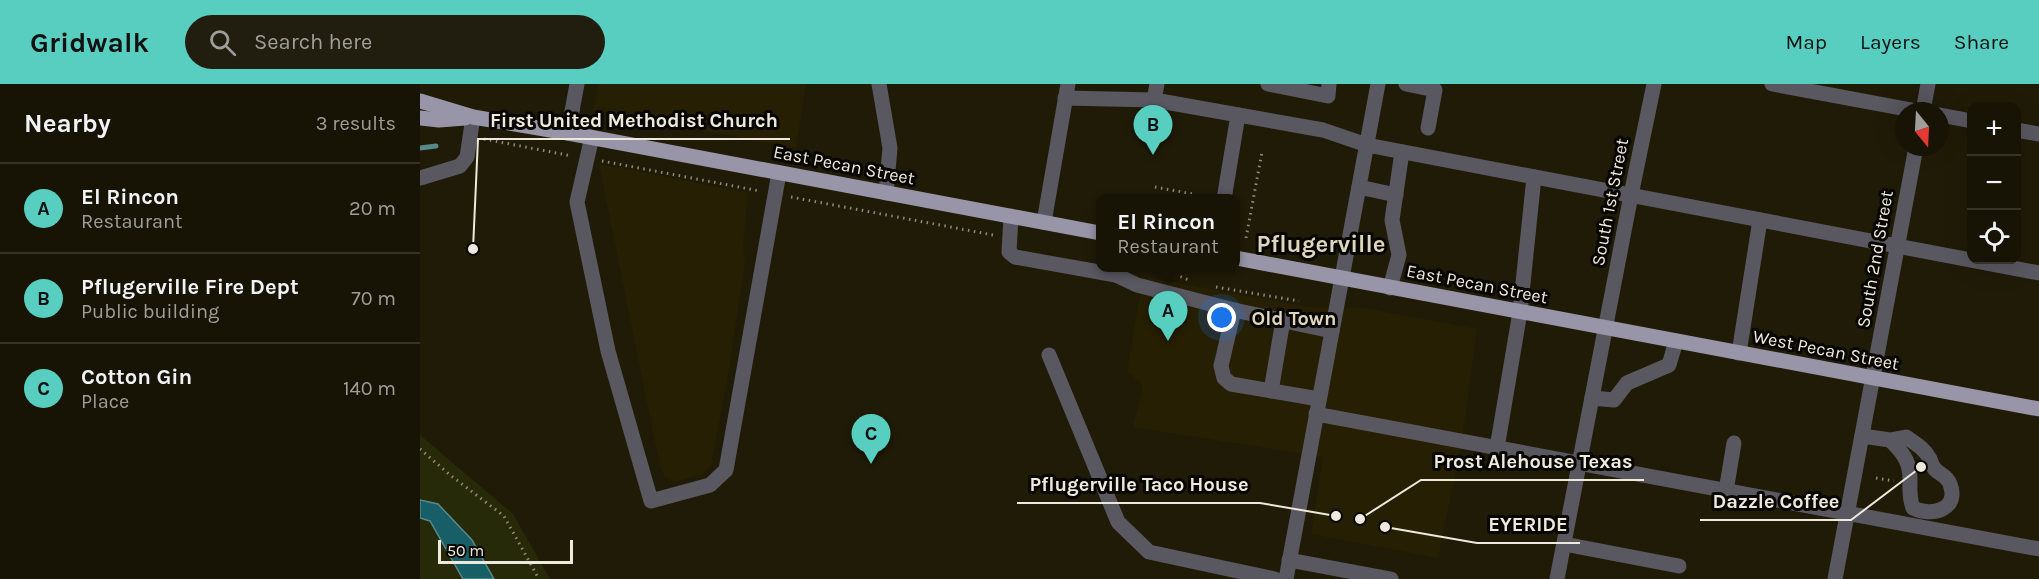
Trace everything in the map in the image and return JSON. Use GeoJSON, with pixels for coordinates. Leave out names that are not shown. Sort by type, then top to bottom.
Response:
{"type":"FeatureCollection","features":[{"type":"Feature","properties":{"kind":"main road","name":"East Pecan Street"},"geometry":{"type":"LineString","coordinates":[[420,101],[474,117],[1096,232]]}},
{"type":"Feature","properties":{"kind":"main road","name":"East Pecan Street"},"geometry":{"type":"LineString","coordinates":[[420,118],[439,120],[474,117]]}},
{"type":"Feature","properties":{"kind":"main road","name":"East Pecan Street"},"geometry":{"type":"LineString","coordinates":[[1240,259],[1606,328]]}},
{"type":"Feature","properties":{"kind":"main road","name":"West Pecan Street"},"geometry":{"type":"LineString","coordinates":[[1606,328],[2039,410]]}},
{"type":"Feature","properties":{"kind":"street"},"geometry":{"type":"LineString","coordinates":[[568,133],[577,84]]}},
{"type":"Feature","properties":{"kind":"street"},"geometry":{"type":"LineString","coordinates":[[879,84],[890,148],[886,193]]}},
{"type":"Feature","properties":{"kind":"street"},"geometry":{"type":"LineString","coordinates":[[1154,100],[1157,84]]}},
{"type":"Feature","properties":{"kind":"street"},"geometry":{"type":"LineString","coordinates":[[1268,84],[1328,90]]}},
{"type":"Feature","properties":{"kind":"street"},"geometry":{"type":"LineString","coordinates":[[1286,579],[1378,84]]}},
{"type":"Feature","properties":{"kind":"street"},"geometry":{"type":"LineString","coordinates":[[1406,84],[1435,90],[1428,128]]}},
{"type":"Feature","properties":{"kind":"street","name":"South 1st Street"},"geometry":{"type":"LineString","coordinates":[[1557,579],[1654,84]]}},
{"type":"Feature","properties":{"kind":"street"},"geometry":{"type":"LineString","coordinates":[[1772,84],[1895,107]]}},
{"type":"Feature","properties":{"kind":"street"},"geometry":{"type":"LineString","coordinates":[[1925,102],[1928,84]]}},
{"type":"Feature","properties":{"kind":"street"},"geometry":{"type":"LineString","coordinates":[[1044,222],[1066,91],[1154,100],[1323,130],[1367,145],[1402,152],[2039,273]]}},
{"type":"Feature","properties":{"kind":"street"},"geometry":{"type":"LineString","coordinates":[[1225,194],[1238,115]]}},
{"type":"Feature","properties":{"kind":"street"},"geometry":{"type":"LineString","coordinates":[[420,178],[460,166],[467,157],[474,117]]}},
{"type":"Feature","properties":{"kind":"street"},"geometry":{"type":"LineString","coordinates":[[1949,117],[1967,120]]}},
{"type":"Feature","properties":{"kind":"street"},"geometry":{"type":"LineString","coordinates":[[2021,131],[2039,134]]}},
{"type":"Feature","properties":{"kind":"street"},"geometry":{"type":"LineString","coordinates":[[592,137],[577,202],[608,351],[651,501],[710,485],[726,470],[779,173]]}},
{"type":"Feature","properties":{"kind":"street"},"geometry":{"type":"LineString","coordinates":[[1390,288],[1399,255],[1392,220],[1402,152]]}},
{"type":"Feature","properties":{"kind":"street","name":"South 2nd Street"},"geometry":{"type":"LineString","coordinates":[[1835,579],[1914,156]]}},
{"type":"Feature","properties":{"kind":"street"},"geometry":{"type":"LineString","coordinates":[[1497,448],[1520,312],[1534,177]]}},
{"type":"Feature","properties":{"kind":"street"},"geometry":{"type":"LineString","coordinates":[[1359,187],[1396,195]]}},
{"type":"Feature","properties":{"kind":"street"},"geometry":{"type":"LineString","coordinates":[[1011,216],[1009,252],[1015,257],[1096,268]]}},
{"type":"Feature","properties":{"kind":"street"},"geometry":{"type":"LineString","coordinates":[[1739,353],[1760,220]]}},
{"type":"Feature","properties":{"kind":"street"},"geometry":{"type":"LineString","coordinates":[[1118,272],[1137,285],[1234,310],[1332,330]]}},
{"type":"Feature","properties":{"kind":"street"},"geometry":{"type":"LineString","coordinates":[[1234,310],[1221,366],[1224,378],[1231,384],[1319,399]]}},
{"type":"Feature","properties":{"kind":"street"},"geometry":{"type":"LineString","coordinates":[[1271,391],[1283,320]]}},
{"type":"Feature","properties":{"kind":"street"},"geometry":{"type":"LineString","coordinates":[[1592,398],[1614,400],[1627,383],[1669,365],[1676,341]]}},
{"type":"Feature","properties":{"kind":"street"},"geometry":{"type":"LineString","coordinates":[[1049,355],[1118,522],[1149,552],[1275,579]]}},
{"type":"Feature","properties":{"kind":"street"},"geometry":{"type":"LineString","coordinates":[[1316,414],[2039,549]]}},
{"type":"Feature","properties":{"kind":"street"},"geometry":{"type":"LineString","coordinates":[[1862,436],[1890,440],[1906,437],[1923,448],[1934,469],[1943,474],[1952,490],[1950,501],[1944,509],[1935,513],[1921,512],[1912,508],[1909,496],[1909,468],[1904,455],[1890,440]]}},
{"type":"Feature","properties":{"kind":"street"},"geometry":{"type":"LineString","coordinates":[[1726,491],[1734,443]]}},
{"type":"Feature","properties":{"kind":"street"},"geometry":{"type":"LineString","coordinates":[[1564,544],[1679,566]]}},
{"type":"Feature","properties":{"kind":"street"},"geometry":{"type":"LineString","coordinates":[[1289,560],[1391,579]]}},
{"type":"Feature","properties":{"kind":"path"},"geometry":{"type":"LineString","coordinates":[[1246,238],[1262,152]]}},
{"type":"Feature","properties":{"kind":"path"},"geometry":{"type":"LineString","coordinates":[[1155,187],[1193,194]]}},
{"type":"Feature","properties":{"kind":"path"},"geometry":{"type":"LineString","coordinates":[[1170,272],[1196,283]]}},
{"type":"Feature","properties":{"kind":"path"},"geometry":{"type":"LineString","coordinates":[[1208,285],[1299,301]]}},
{"type":"Feature","properties":{"kind":"path"},"geometry":{"type":"LineString","coordinates":[[420,449],[504,516],[540,579]]}},
{"type":"Feature","properties":{"kind":"path"},"geometry":{"type":"LineString","coordinates":[[1876,478],[1895,481]]}},
{"type":"Feature","properties":{"kind":"shaded area"},"geometry":{"type":"Polygon","coordinates":[[[598,84],[806,84],[796,148],[593,110],[598,84]]]}},
{"type":"Feature","properties":{"kind":"shaded area"},"geometry":{"type":"Polygon","coordinates":[[[599,164],[748,193],[743,245],[745,263],[728,375],[711,465],[703,474],[675,482],[665,477],[660,467],[599,164]]]}},
{"type":"Feature","properties":{"kind":"shaded area"},"geometry":{"type":"Polygon","coordinates":[[[1143,277],[1309,307],[1364,308],[1477,329],[1461,446],[1438,558],[1311,534],[1323,457],[1133,427],[1143,386],[1127,371],[1143,277]]]}},
{"type":"Feature","properties":{"kind":"green space"},"geometry":{"type":"Polygon","coordinates":[[[420,435],[513,514],[550,579],[420,579],[420,435]]]}},
{"type":"Feature","properties":{"kind":"water"},"geometry":{"type":"Polygon","coordinates":[[[420,500],[438,504],[472,540],[494,579],[463,579],[430,521],[420,518],[420,500]]]}},
{"type":"Feature","properties":{"kind":"waterway"},"geometry":{"type":"LineString","coordinates":[[420,148],[436,146]]}},
{"type":"Feature","properties":{"kind":"place","name":"Pflugerville Fire Dept"},"geometry":{"type":"Point","coordinates":[1153,155]}},
{"type":"Feature","properties":{"kind":"place","name":"First United Methodist Church"},"geometry":{"type":"Point","coordinates":[473,249]}},
{"type":"Feature","properties":{"kind":"place","name":"El Rincon"},"geometry":{"type":"Point","coordinates":[1168,341]}},
{"type":"Feature","properties":{"kind":"place","name":"Cotton Gin"},"geometry":{"type":"Point","coordinates":[871,464]}},
{"type":"Feature","properties":{"kind":"place","name":"Dazzle Coffee"},"geometry":{"type":"Point","coordinates":[1921,467]}},
{"type":"Feature","properties":{"kind":"place","name":"Pflugerville Taco House"},"geometry":{"type":"Point","coordinates":[1336,516]}},
{"type":"Feature","properties":{"kind":"place","name":"Prost Alehouse Texas"},"geometry":{"type":"Point","coordinates":[1360,519]}},
{"type":"Feature","properties":{"kind":"place","name":"EYERIDE"},"geometry":{"type":"Point","coordinates":[1385,527]}},
{"type":"Feature","properties":{"kind":"district","name":"Pflugerville"},"geometry":{"type":"Point","coordinates":[1321,244]}},
{"type":"Feature","properties":{"kind":"district","name":"Old Town"},"geometry":{"type":"Point","coordinates":[1294,318]}}]}
